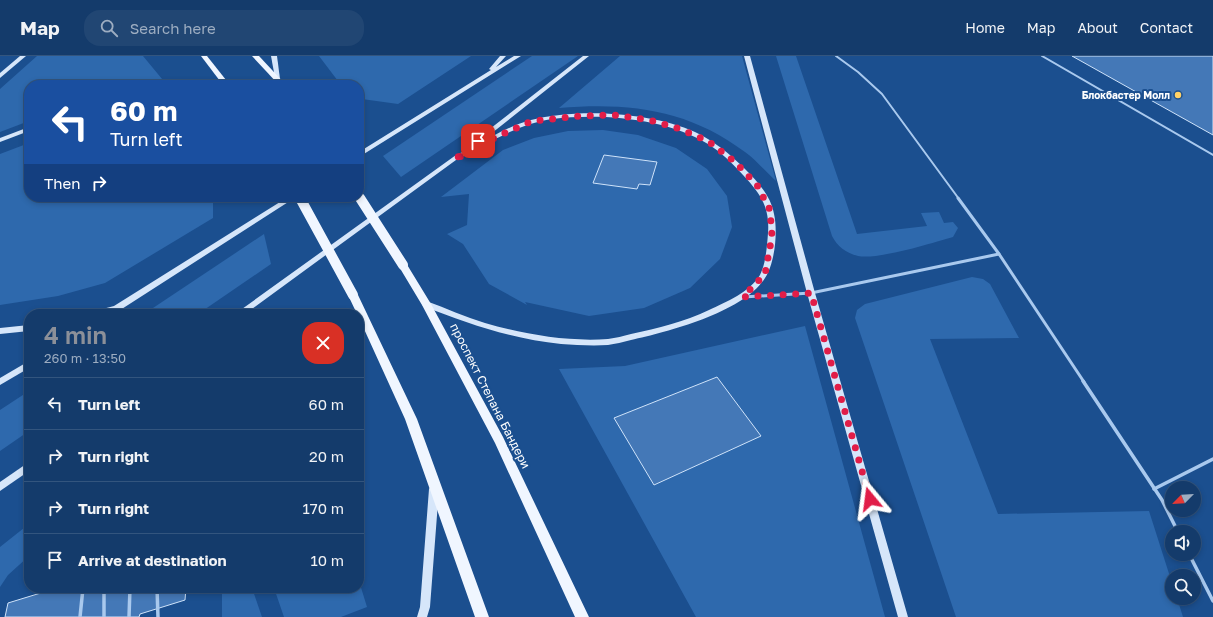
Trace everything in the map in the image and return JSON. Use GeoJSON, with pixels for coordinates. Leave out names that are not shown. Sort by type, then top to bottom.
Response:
{"type":"FeatureCollection","features":[{"type":"Feature","properties":{"kind":"main road"},"geometry":{"type":"LineString","coordinates":[[0,76],[23,56]]}},
{"type":"Feature","properties":{"kind":"main road"},"geometry":{"type":"LineString","coordinates":[[204,56],[223,80]]}},
{"type":"Feature","properties":{"kind":"main road"},"geometry":{"type":"LineString","coordinates":[[255,56],[278,78]]}},
{"type":"Feature","properties":{"kind":"main road"},"geometry":{"type":"LineString","coordinates":[[274,56],[278,78]]}},
{"type":"Feature","properties":{"kind":"main road"},"geometry":{"type":"LineString","coordinates":[[488,74],[503,56]]}},
{"type":"Feature","properties":{"kind":"main road"},"geometry":{"type":"LineString","coordinates":[[364,152],[518,56]]}},
{"type":"Feature","properties":{"kind":"main road"},"geometry":{"type":"LineString","coordinates":[[246,309],[454,160],[586,56]]}},
{"type":"Feature","properties":{"kind":"main road"},"geometry":{"type":"LineString","coordinates":[[747,56],[811,293],[903,617]]}},
{"type":"Feature","properties":{"kind":"main road"},"geometry":{"type":"LineString","coordinates":[[426,304],[496,329],[547,339],[605,342],[662,332],[704,317],[743,297],[765,274],[772,236],[770,210],[757,185],[735,162],[708,141],[680,129],[649,120],[614,115],[581,116],[532,121],[496,137],[454,160]]}},
{"type":"Feature","properties":{"kind":"main road"},"geometry":{"type":"LineString","coordinates":[[0,140],[24,131]]}},
{"type":"Feature","properties":{"kind":"main road"},"geometry":{"type":"LineString","coordinates":[[113,309],[285,202]]}},
{"type":"Feature","properties":{"kind":"main road"},"geometry":{"type":"LineString","coordinates":[[303,202],[360,309]]}},
{"type":"Feature","properties":{"kind":"main road","name":"проспект Степана Бандери"},"geometry":{"type":"LineString","coordinates":[[363,202],[426,304],[499,440],[582,617]]}},
{"type":"Feature","properties":{"kind":"main road"},"geometry":{"type":"LineString","coordinates":[[364,319],[411,419],[482,617]]}},
{"type":"Feature","properties":{"kind":"main road"},"geometry":{"type":"LineString","coordinates":[[0,331],[24,329]]}},
{"type":"Feature","properties":{"kind":"main road"},"geometry":{"type":"LineString","coordinates":[[0,382],[24,367]]}},
{"type":"Feature","properties":{"kind":"main road"},"geometry":{"type":"LineString","coordinates":[[0,487],[24,470]]}},
{"type":"Feature","properties":{"kind":"main road"},"geometry":{"type":"LineString","coordinates":[[422,617],[425,606],[435,484]]}},
{"type":"Feature","properties":{"kind":"lane"},"geometry":{"type":"LineString","coordinates":[[836,56],[858,72],[882,94],[999,254],[1154,489],[1174,525]]}},
{"type":"Feature","properties":{"kind":"lane"},"geometry":{"type":"LineString","coordinates":[[1042,56],[1213,156]]}},
{"type":"Feature","properties":{"kind":"lane"},"geometry":{"type":"LineString","coordinates":[[743,297],[811,293],[999,254]]}},
{"type":"Feature","properties":{"kind":"lane"},"geometry":{"type":"LineString","coordinates":[[1154,489],[1213,460]]}},
{"type":"Feature","properties":{"kind":"lane"},"geometry":{"type":"LineString","coordinates":[[1193,561],[1213,600]]}},
{"type":"Feature","properties":{"kind":"lane"},"geometry":{"type":"LineString","coordinates":[[80,617],[82,593]]}},
{"type":"Feature","properties":{"kind":"lane"},"geometry":{"type":"LineString","coordinates":[[104,593],[104,617]]}},
{"type":"Feature","properties":{"kind":"lane"},"geometry":{"type":"LineString","coordinates":[[129,617],[130,593]]}},
{"type":"Feature","properties":{"kind":"lane"},"geometry":{"type":"LineString","coordinates":[[157,593],[158,617]]}},
{"type":"Feature","properties":{"kind":"shaded area"},"geometry":{"type":"Polygon","coordinates":[[[37,56],[143,56],[163,80],[24,80],[24,123],[0,132],[0,89],[37,56]]]}},
{"type":"Feature","properties":{"kind":"shaded area"},"geometry":{"type":"Polygon","coordinates":[[[319,56],[471,56],[398,104],[364,99],[364,80],[337,80],[319,56]]]}},
{"type":"Feature","properties":{"kind":"shaded area"},"geometry":{"type":"Polygon","coordinates":[[[532,56],[578,56],[401,177],[383,156],[532,56]]]}},
{"type":"Feature","properties":{"kind":"shaded area"},"geometry":{"type":"Polygon","coordinates":[[[620,56],[742,56],[776,181],[749,155],[723,138],[702,126],[679,118],[633,108],[609,106],[559,108],[620,56]]]}},
{"type":"Feature","properties":{"kind":"shaded area"},"geometry":{"type":"Polygon","coordinates":[[[776,56],[796,56],[857,234],[927,226],[921,213],[939,212],[944,223],[953,222],[958,228],[953,237],[905,250],[867,257],[854,255],[839,246],[832,236],[776,56]]]}},
{"type":"Feature","properties":{"kind":"shaded area"},"geometry":{"type":"Polygon","coordinates":[[[603,130],[638,135],[676,148],[707,169],[727,196],[732,227],[720,259],[690,288],[644,308],[589,316],[525,302],[527,305],[489,284],[463,244],[447,234],[467,225],[469,194],[441,197],[503,150],[534,138],[568,131],[603,130]]]}},
{"type":"Feature","properties":{"kind":"shaded area"},"geometry":{"type":"Polygon","coordinates":[[[24,145],[24,202],[213,202],[213,218],[105,283],[58,296],[0,305],[0,154],[24,145]]]}},
{"type":"Feature","properties":{"kind":"shaded area"},"geometry":{"type":"Polygon","coordinates":[[[264,234],[271,264],[205,309],[152,309],[264,234]]]}},
{"type":"Feature","properties":{"kind":"shaded area"},"geometry":{"type":"Polygon","coordinates":[[[972,277],[983,279],[990,284],[1019,338],[930,339],[998,514],[1149,511],[1168,569],[1165,569],[1165,605],[1179,605],[1183,617],[956,617],[855,318],[857,310],[865,304],[972,277]]]}},
{"type":"Feature","properties":{"kind":"shaded area"},"geometry":{"type":"Polygon","coordinates":[[[805,326],[885,617],[696,617],[559,369],[625,366],[805,326]]]}},
{"type":"Feature","properties":{"kind":"shaded area"},"geometry":{"type":"Polygon","coordinates":[[[24,394],[24,434],[0,451],[0,410],[24,394]]]}},
{"type":"Feature","properties":{"kind":"shaded area"},"geometry":{"type":"Polygon","coordinates":[[[24,528],[24,561],[8,575],[0,587],[0,547],[24,528]]]}},
{"type":"Feature","properties":{"kind":"shaded area"},"geometry":{"type":"Polygon","coordinates":[[[222,593],[254,593],[262,617],[222,617],[222,593]]]}},
{"type":"Feature","properties":{"kind":"shaded area"},"geometry":{"type":"Polygon","coordinates":[[[276,593],[363,593],[367,607],[341,617],[284,617],[276,593]]]}},
{"type":"Feature","properties":{"kind":"building","name":"Блокбастер Молл"},"geometry":{"type":"Polygon","coordinates":[[[1072,56],[1213,56],[1213,135],[1072,56]]]}},
{"type":"Feature","properties":{"kind":"building"},"geometry":{"type":"Polygon","coordinates":[[[604,155],[657,162],[650,185],[639,184],[637,189],[593,183],[604,155]]]}},
{"type":"Feature","properties":{"kind":"building"},"geometry":{"type":"Polygon","coordinates":[[[717,377],[761,436],[654,485],[614,418],[717,377]]]}},
{"type":"Feature","properties":{"kind":"building"},"geometry":{"type":"Polygon","coordinates":[[[41,593],[186,593],[185,600],[140,614],[139,617],[5,617],[8,603],[41,593]]]}},
{"type":"Feature","properties":{"kind":"place","name":"Блокбастер Молл"},"geometry":{"type":"Point","coordinates":[1178,95]}},
{"type":"Feature","properties":{"kind":"route"},"geometry":{"type":"LineString","coordinates":[[478,141],[454,160],[496,137],[532,121],[553,118],[614,115],[649,120],[680,129],[708,141],[735,162],[757,185],[770,210],[772,236],[765,274],[743,297],[811,293],[870,499]]}}]}
